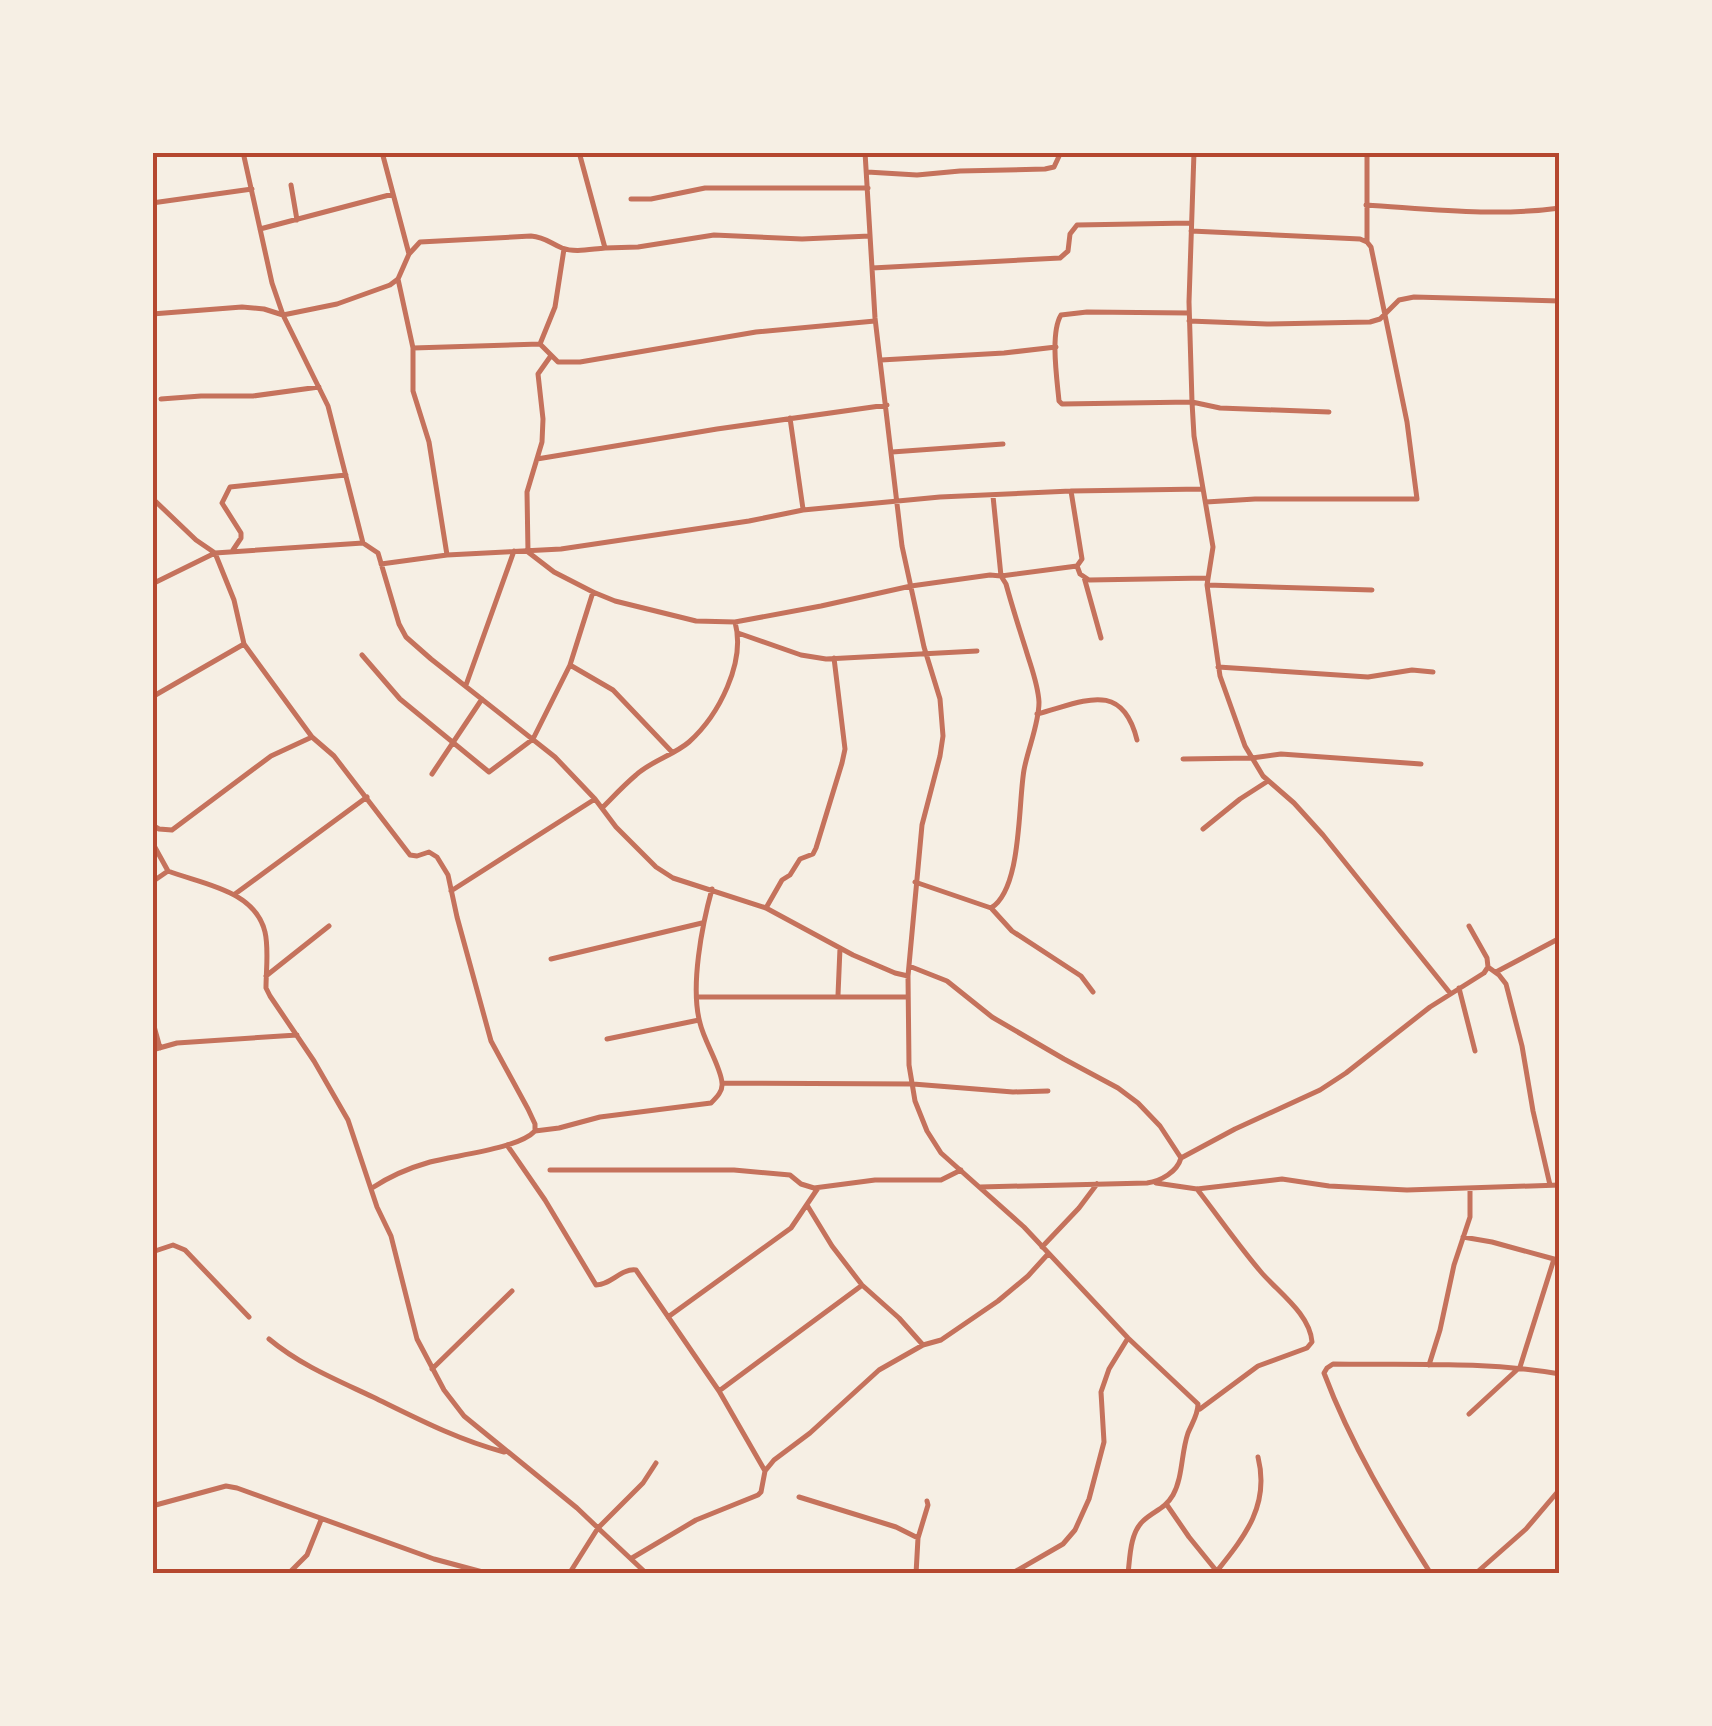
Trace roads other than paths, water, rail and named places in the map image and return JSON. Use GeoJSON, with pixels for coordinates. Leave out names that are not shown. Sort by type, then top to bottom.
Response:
{"type":"FeatureCollection","features":[{"type":"Feature","properties":{"kind":"street"},"geometry":{"type":"LineString","coordinates":[[243,152],[272,283],[283,315],[328,406],[363,542],[378,553],[406,637],[533,739],[595,798],[616,827],[656,867],[673,878],[766,908],[840,948],[908,976]]}},
{"type":"Feature","properties":{"kind":"street"},"geometry":{"type":"LineString","coordinates":[[382,152],[409,254]]}},
{"type":"Feature","properties":{"kind":"street"},"geometry":{"type":"LineString","coordinates":[[578,152],[605,248]]}},
{"type":"Feature","properties":{"kind":"street"},"geometry":{"type":"LineString","coordinates":[[865,152],[876,321],[902,546],[925,652],[940,698],[943,736],[922,824],[915,882],[908,976],[915,1101],[941,1153],[1024,1227],[1128,1338],[1198,1404],[1199,1410]]}},
{"type":"Feature","properties":{"kind":"street"},"geometry":{"type":"LineString","coordinates":[[867,172],[917,175],[1044,169],[1058,164],[1061,152]]}},
{"type":"Feature","properties":{"kind":"street"},"geometry":{"type":"LineString","coordinates":[[1194,152],[1189,317],[1192,402],[1213,548],[1208,582],[1218,667],[1252,758],[1268,781],[1324,835],[1450,993]]}},
{"type":"Feature","properties":{"kind":"street"},"geometry":{"type":"LineString","coordinates":[[1367,152],[1367,242]]}},
{"type":"Feature","properties":{"kind":"street"},"geometry":{"type":"LineString","coordinates":[[291,185],[297,220]]}},
{"type":"Feature","properties":{"kind":"street"},"geometry":{"type":"LineString","coordinates":[[631,199],[652,199],[705,188],[868,188]]}},
{"type":"Feature","properties":{"kind":"street"},"geometry":{"type":"LineString","coordinates":[[152,204],[252,189]]}},
{"type":"Feature","properties":{"kind":"street"},"geometry":{"type":"LineString","coordinates":[[260,229],[393,194]]}},
{"type":"Feature","properties":{"kind":"street"},"geometry":{"type":"LineString","coordinates":[[1366,204],[1458,212],[1560,208]]}},
{"type":"Feature","properties":{"kind":"street"},"geometry":{"type":"LineString","coordinates":[[872,268],[1060,258],[1068,251],[1070,234],[1077,225],[1191,227],[1367,242],[1407,422],[1417,499],[1206,502]]}},
{"type":"Feature","properties":{"kind":"street"},"geometry":{"type":"LineString","coordinates":[[152,314],[242,307],[283,315],[336,304],[390,285],[398,279],[409,254],[420,242],[531,236],[576,250],[638,247],[714,235],[802,239],[870,236]]}},
{"type":"Feature","properties":{"kind":"street"},"geometry":{"type":"LineString","coordinates":[[540,344],[555,307],[564,249]]}},
{"type":"Feature","properties":{"kind":"street"},"geometry":{"type":"LineString","coordinates":[[398,279],[413,348],[413,390],[429,442],[447,555]]}},
{"type":"Feature","properties":{"kind":"street"},"geometry":{"type":"LineString","coordinates":[[1329,412],[1220,408],[1192,402],[1062,404],[1058,398],[1057,322],[1068,312],[1267,324],[1370,322],[1380,319],[1400,300],[1414,298],[1560,301]]}},
{"type":"Feature","properties":{"kind":"street"},"geometry":{"type":"LineString","coordinates":[[540,344],[558,362],[580,362],[756,332],[876,321]]}},
{"type":"Feature","properties":{"kind":"street"},"geometry":{"type":"LineString","coordinates":[[413,348],[540,344]]}},
{"type":"Feature","properties":{"kind":"street"},"geometry":{"type":"LineString","coordinates":[[881,360],[1056,348]]}},
{"type":"Feature","properties":{"kind":"street"},"geometry":{"type":"LineString","coordinates":[[528,552],[527,492],[542,442],[544,419],[538,374],[550,357]]}},
{"type":"Feature","properties":{"kind":"street"},"geometry":{"type":"LineString","coordinates":[[161,400],[253,396],[319,387]]}},
{"type":"Feature","properties":{"kind":"street"},"geometry":{"type":"LineString","coordinates":[[537,459],[886,405]]}},
{"type":"Feature","properties":{"kind":"street"},"geometry":{"type":"LineString","coordinates":[[790,418],[803,510]]}},
{"type":"Feature","properties":{"kind":"street"},"geometry":{"type":"LineString","coordinates":[[892,452],[1003,444]]}},
{"type":"Feature","properties":{"kind":"street"},"geometry":{"type":"LineString","coordinates":[[233,550],[241,533],[222,503],[230,487],[346,474]]}},
{"type":"Feature","properties":{"kind":"street"},"geometry":{"type":"LineString","coordinates":[[381,564],[447,555],[561,549],[803,510],[898,501],[1204,489]]}},
{"type":"Feature","properties":{"kind":"street"},"geometry":{"type":"LineString","coordinates":[[1070,492],[1082,559],[1078,566],[1080,574],[1089,580],[1372,590]]}},
{"type":"Feature","properties":{"kind":"street"},"geometry":{"type":"LineString","coordinates":[[991,908],[1005,890],[1018,846],[1024,771],[1039,706],[1037,686],[1001,576],[993,496]]}},
{"type":"Feature","properties":{"kind":"street"},"geometry":{"type":"LineString","coordinates":[[152,498],[215,553],[234,600],[244,644],[312,737],[334,756],[410,855],[429,852],[437,857],[448,876],[492,1042],[535,1124],[528,1138],[405,1170],[372,1188]]}},
{"type":"Feature","properties":{"kind":"street"},"geometry":{"type":"LineString","coordinates":[[152,584],[215,553],[363,542]]}},
{"type":"Feature","properties":{"kind":"street"},"geometry":{"type":"LineString","coordinates":[[466,686],[514,551]]}},
{"type":"Feature","properties":{"kind":"street"},"geometry":{"type":"LineString","coordinates":[[528,552],[554,572],[615,601],[696,621],[734,622],[911,586],[1078,566]]}},
{"type":"Feature","properties":{"kind":"street"},"geometry":{"type":"LineString","coordinates":[[1084,578],[1100,638]]}},
{"type":"Feature","properties":{"kind":"street"},"geometry":{"type":"LineString","coordinates":[[362,655],[400,699],[489,772],[533,739],[570,665],[593,592]]}},
{"type":"Feature","properties":{"kind":"street"},"geometry":{"type":"LineString","coordinates":[[602,808],[638,772],[686,744],[707,723],[720,703],[732,671],[738,633],[734,622]]}},
{"type":"Feature","properties":{"kind":"street"},"geometry":{"type":"LineString","coordinates":[[738,633],[801,655],[834,658],[977,651]]}},
{"type":"Feature","properties":{"kind":"street"},"geometry":{"type":"LineString","coordinates":[[152,697],[244,644]]}},
{"type":"Feature","properties":{"kind":"street"},"geometry":{"type":"LineString","coordinates":[[766,908],[782,880],[816,848],[842,764],[845,749],[834,658]]}},
{"type":"Feature","properties":{"kind":"street"},"geometry":{"type":"LineString","coordinates":[[570,665],[614,690],[672,752]]}},
{"type":"Feature","properties":{"kind":"street"},"geometry":{"type":"LineString","coordinates":[[1218,667],[1368,677],[1412,670],[1433,672]]}},
{"type":"Feature","properties":{"kind":"street"},"geometry":{"type":"LineString","coordinates":[[432,774],[482,699]]}},
{"type":"Feature","properties":{"kind":"street"},"geometry":{"type":"LineString","coordinates":[[1037,714],[1093,699],[1110,701],[1118,704],[1132,721],[1137,740]]}},
{"type":"Feature","properties":{"kind":"street"},"geometry":{"type":"LineString","coordinates":[[152,825],[172,830],[271,756],[312,737]]}},
{"type":"Feature","properties":{"kind":"street"},"geometry":{"type":"LineString","coordinates":[[1183,759],[1281,754],[1421,764]]}},
{"type":"Feature","properties":{"kind":"street"},"geometry":{"type":"LineString","coordinates":[[1204,829],[1268,781]]}},
{"type":"Feature","properties":{"kind":"street"},"geometry":{"type":"LineString","coordinates":[[235,894],[367,797]]}},
{"type":"Feature","properties":{"kind":"street"},"geometry":{"type":"LineString","coordinates":[[451,892],[595,798]]}},
{"type":"Feature","properties":{"kind":"street"},"geometry":{"type":"LineString","coordinates":[[153,843],[168,871],[235,894],[262,923],[266,936],[266,988],[348,1120],[397,1256],[416,1339],[432,1370],[464,1416],[577,1508],[647,1574]]}},
{"type":"Feature","properties":{"kind":"street"},"geometry":{"type":"LineString","coordinates":[[152,882],[168,871]]}},
{"type":"Feature","properties":{"kind":"street"},"geometry":{"type":"LineString","coordinates":[[915,882],[991,908],[1012,931],[1081,976],[1092,992]]}},
{"type":"Feature","properties":{"kind":"street"},"geometry":{"type":"LineString","coordinates":[[534,1131],[600,1117],[712,1103],[720,1094],[722,1083],[699,1020],[697,997],[702,923],[712,890]]}},
{"type":"Feature","properties":{"kind":"street"},"geometry":{"type":"LineString","coordinates":[[551,959],[702,923]]}},
{"type":"Feature","properties":{"kind":"street"},"geometry":{"type":"LineString","coordinates":[[266,976],[329,926]]}},
{"type":"Feature","properties":{"kind":"street"},"geometry":{"type":"LineString","coordinates":[[1181,1158],[1320,1090],[1450,993],[1484,973],[1488,958],[1470,926]]}},
{"type":"Feature","properties":{"kind":"street"},"geometry":{"type":"LineString","coordinates":[[1495,972],[1560,938]]}},
{"type":"Feature","properties":{"kind":"street"},"geometry":{"type":"LineString","coordinates":[[838,996],[840,948]]}},
{"type":"Feature","properties":{"kind":"street"},"geometry":{"type":"LineString","coordinates":[[909,966],[947,980],[992,1017],[1107,1080],[1148,1114],[1181,1158],[1167,1175],[1153,1182]]}},
{"type":"Feature","properties":{"kind":"street"},"geometry":{"type":"LineString","coordinates":[[1488,967],[1506,984],[1550,1185]]}},
{"type":"Feature","properties":{"kind":"street"},"geometry":{"type":"LineString","coordinates":[[1459,988],[1476,1050]]}},
{"type":"Feature","properties":{"kind":"street"},"geometry":{"type":"LineString","coordinates":[[697,997],[908,997]]}},
{"type":"Feature","properties":{"kind":"street"},"geometry":{"type":"LineString","coordinates":[[152,1019],[156,1049],[177,1043],[297,1036]]}},
{"type":"Feature","properties":{"kind":"street"},"geometry":{"type":"LineString","coordinates":[[608,1039],[699,1020]]}},
{"type":"Feature","properties":{"kind":"street"},"geometry":{"type":"LineString","coordinates":[[722,1083],[912,1084],[1013,1092],[1048,1090]]}},
{"type":"Feature","properties":{"kind":"street"},"geometry":{"type":"LineString","coordinates":[[506,1145],[596,1284],[602,1285],[629,1269],[636,1270],[719,1391],[765,1471]]}},
{"type":"Feature","properties":{"kind":"street"},"geometry":{"type":"LineString","coordinates":[[550,1170],[734,1170],[790,1175],[801,1184],[818,1188],[875,1180],[940,1180],[960,1170]]}},
{"type":"Feature","properties":{"kind":"street"},"geometry":{"type":"LineString","coordinates":[[980,1187],[1153,1182],[1197,1188],[1282,1179],[1407,1190],[1560,1185]]}},
{"type":"Feature","properties":{"kind":"street"},"geometry":{"type":"LineString","coordinates":[[1042,1247],[1097,1184]]}},
{"type":"Feature","properties":{"kind":"street"},"geometry":{"type":"LineString","coordinates":[[668,1317],[791,1228],[818,1188]]}},
{"type":"Feature","properties":{"kind":"street"},"geometry":{"type":"LineString","coordinates":[[1128,1574],[1139,1526],[1166,1505],[1174,1493],[1187,1437],[1199,1410],[1258,1366],[1308,1348],[1312,1342],[1312,1334],[1301,1316],[1261,1272],[1197,1188]]}},
{"type":"Feature","properties":{"kind":"street"},"geometry":{"type":"LineString","coordinates":[[1429,1365],[1470,1217],[1470,1189]]}},
{"type":"Feature","properties":{"kind":"street"},"geometry":{"type":"LineString","coordinates":[[807,1204],[862,1286],[923,1345]]}},
{"type":"Feature","properties":{"kind":"street"},"geometry":{"type":"LineString","coordinates":[[1463,1238],[1554,1258],[1520,1367],[1469,1414]]}},
{"type":"Feature","properties":{"kind":"street"},"geometry":{"type":"LineString","coordinates":[[152,1252],[173,1246],[185,1250],[249,1318]]}},
{"type":"Feature","properties":{"kind":"street"},"geometry":{"type":"LineString","coordinates":[[632,1558],[696,1520],[758,1495],[765,1471],[774,1460],[879,1370],[923,1345],[941,1340],[998,1301],[1048,1254]]}},
{"type":"Feature","properties":{"kind":"street"},"geometry":{"type":"LineString","coordinates":[[719,1391],[862,1286]]}},
{"type":"Feature","properties":{"kind":"street"},"geometry":{"type":"LineString","coordinates":[[432,1370],[512,1291]]}},
{"type":"Feature","properties":{"kind":"street"},"geometry":{"type":"LineString","coordinates":[[1011,1574],[1054,1550],[1076,1530],[1104,1442],[1101,1392],[1109,1369],[1128,1338]]}},
{"type":"Feature","properties":{"kind":"street"},"geometry":{"type":"LineString","coordinates":[[270,1339],[319,1372],[480,1446],[506,1452]]}},
{"type":"Feature","properties":{"kind":"street"},"geometry":{"type":"LineString","coordinates":[[1431,1574],[1386,1503],[1345,1425],[1324,1373],[1334,1364],[1520,1367],[1560,1374]]}},
{"type":"Feature","properties":{"kind":"street"},"geometry":{"type":"LineString","coordinates":[[1166,1505],[1218,1572],[1245,1536],[1258,1506],[1262,1474],[1258,1457]]}},
{"type":"Feature","properties":{"kind":"street"},"geometry":{"type":"LineString","coordinates":[[569,1574],[598,1528],[643,1483],[656,1463]]}},
{"type":"Feature","properties":{"kind":"street"},"geometry":{"type":"LineString","coordinates":[[152,1506],[226,1486],[237,1488],[434,1559],[490,1574]]}},
{"type":"Feature","properties":{"kind":"street"},"geometry":{"type":"LineString","coordinates":[[1475,1574],[1526,1530],[1560,1490]]}},
{"type":"Feature","properties":{"kind":"street"},"geometry":{"type":"LineString","coordinates":[[799,1497],[918,1538]]}},
{"type":"Feature","properties":{"kind":"street"},"geometry":{"type":"LineString","coordinates":[[916,1574],[918,1538],[927,1501]]}},
{"type":"Feature","properties":{"kind":"street"},"geometry":{"type":"LineString","coordinates":[[288,1574],[307,1555],[322,1520]]}}]}
